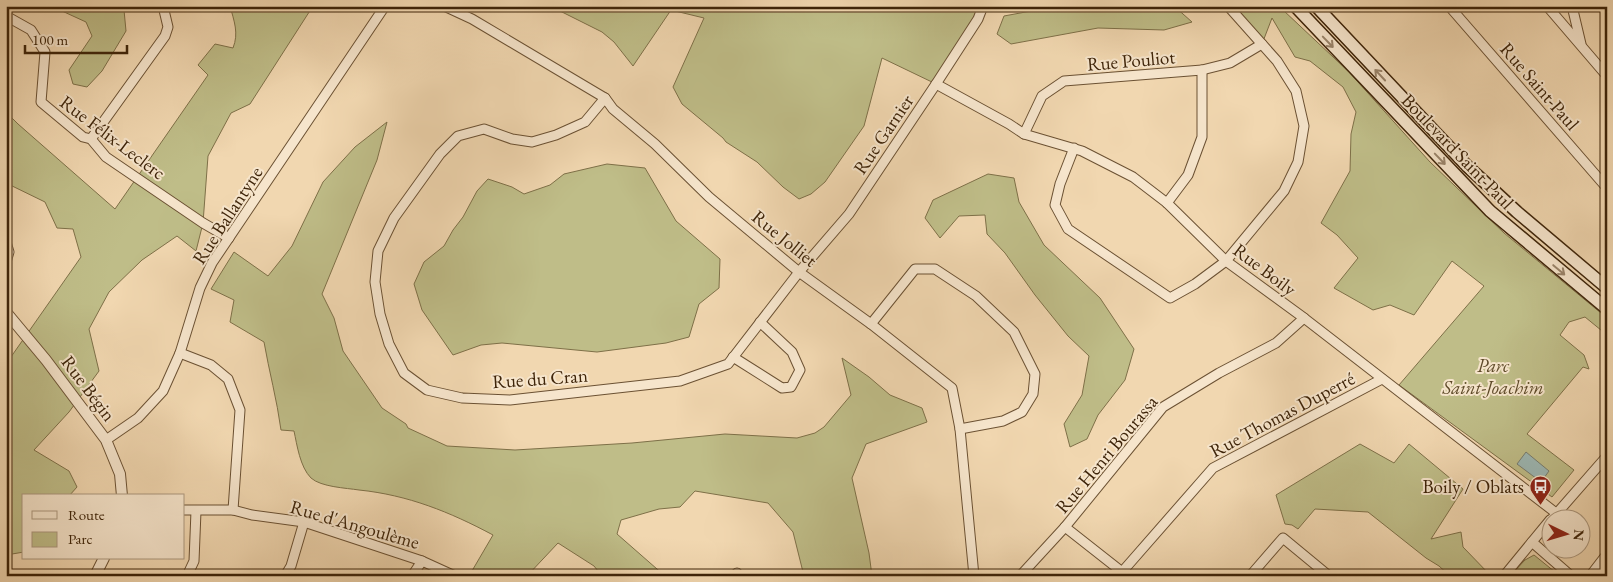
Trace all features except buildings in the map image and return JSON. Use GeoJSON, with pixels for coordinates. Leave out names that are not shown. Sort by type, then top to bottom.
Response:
{"type":"FeatureCollection","features":[{"type":"Feature","properties":{"kind":"main road","name":"Boulevard Saint-Paul"},"geometry":{"type":"LineString","coordinates":[[1295,6],[1490,211],[1607,309]]}},
{"type":"Feature","properties":{"kind":"main road","name":"Boulevard Saint-Paul"},"geometry":{"type":"LineString","coordinates":[[1316,6],[1467,166],[1517,212],[1607,288]]}},
{"type":"Feature","properties":{"kind":"street"},"geometry":{"type":"LineString","coordinates":[[91,139],[165,36],[168,27],[163,6]]}},
{"type":"Feature","properties":{"kind":"street","name":"Rue Ballantyne"},"geometry":{"type":"LineString","coordinates":[[106,440],[138,418],[163,391],[180,353],[200,288],[212,263],[385,6]]}},
{"type":"Feature","properties":{"kind":"street","name":"Rue Jolliet"},"geometry":{"type":"LineString","coordinates":[[444,6],[472,19],[605,98],[613,109],[655,144],[709,197],[799,272],[871,324],[952,388],[960,429],[974,576]]}},
{"type":"Feature","properties":{"kind":"street","name":"Rue Garnier"},"geometry":{"type":"LineString","coordinates":[[799,272],[849,214],[978,19],[983,6]]}},
{"type":"Feature","properties":{"kind":"street"},"geometry":{"type":"LineString","coordinates":[[1074,148],[1060,184],[1055,205],[1068,229],[1170,298],[1194,284],[1226,260],[1284,191],[1298,162],[1304,126],[1296,91],[1277,61],[1228,6]]}},
{"type":"Feature","properties":{"kind":"street"},"geometry":{"type":"LineString","coordinates":[[1547,6],[1607,76]]}},
{"type":"Feature","properties":{"kind":"street"},"geometry":{"type":"LineString","coordinates":[[1572,6],[1581,46]]}},
{"type":"Feature","properties":{"kind":"street","name":"Rue Saint-Paul"},"geometry":{"type":"LineString","coordinates":[[1455,9],[1607,188]]}},
{"type":"Feature","properties":{"kind":"street","name":"Rue Félix-Leclerc"},"geometry":{"type":"LineString","coordinates":[[6,16],[31,30],[45,52],[41,102],[83,137],[91,139],[106,157],[228,238]]}},
{"type":"Feature","properties":{"kind":"street","name":"Rue Pouliot"},"geometry":{"type":"LineString","coordinates":[[1024,134],[1042,96],[1064,81],[1202,70],[1230,63],[1262,44]]}},
{"type":"Feature","properties":{"kind":"street"},"geometry":{"type":"LineString","coordinates":[[1166,203],[1188,175],[1202,137],[1202,70]]}},
{"type":"Feature","properties":{"kind":"street","name":"Rue Boily"},"geometry":{"type":"LineString","coordinates":[[936,84],[1024,134],[1074,148],[1133,177],[1166,203],[1226,260],[1382,378],[1542,510]]}},
{"type":"Feature","properties":{"kind":"street","name":"Rue du Cran"},"geometry":{"type":"LineString","coordinates":[[605,98],[585,122],[556,135],[532,142],[484,129],[458,136],[440,154],[394,218],[378,251],[375,282],[380,314],[389,344],[404,373],[427,390],[462,398],[510,400],[680,381],[728,364],[799,272]]}},
{"type":"Feature","properties":{"kind":"street"},"geometry":{"type":"LineString","coordinates":[[6,242],[9,252],[6,262]]}},
{"type":"Feature","properties":{"kind":"street"},"geometry":{"type":"LineString","coordinates":[[871,324],[915,269],[935,269],[976,296],[1014,332],[1035,374],[1033,394],[1022,412],[1003,421],[960,429]]}},
{"type":"Feature","properties":{"kind":"street","name":"Rue Bégin"},"geometry":{"type":"LineString","coordinates":[[6,312],[46,360],[106,440],[120,474],[122,494]]}},
{"type":"Feature","properties":{"kind":"street","name":"Rue Henri Bourassa"},"geometry":{"type":"LineString","coordinates":[[1020,576],[1065,528],[1163,407],[1219,373],[1276,343],[1304,318]]}},
{"type":"Feature","properties":{"kind":"street"},"geometry":{"type":"LineString","coordinates":[[733,357],[782,388],[791,387],[800,370],[792,352],[760,322]]}},
{"type":"Feature","properties":{"kind":"street"},"geometry":{"type":"LineString","coordinates":[[180,353],[211,365],[228,379],[240,410],[234,510]]}},
{"type":"Feature","properties":{"kind":"street","name":"Rue Thomas Duperré"},"geometry":{"type":"LineString","coordinates":[[1124,574],[1213,468],[1382,378]]}},
{"type":"Feature","properties":{"kind":"street"},"geometry":{"type":"LineString","coordinates":[[1559,510],[1607,456]]}},
{"type":"Feature","properties":{"kind":"street","name":"Rue d'Angoulème"},"geometry":{"type":"LineString","coordinates":[[185,510],[234,510],[252,515],[304,522],[422,561],[455,576]]}},
{"type":"Feature","properties":{"kind":"street"},"geometry":{"type":"LineString","coordinates":[[187,576],[194,561],[196,511]]}},
{"type":"Feature","properties":{"kind":"street"},"geometry":{"type":"LineString","coordinates":[[284,576],[291,566],[304,522]]}},
{"type":"Feature","properties":{"kind":"street"},"geometry":{"type":"LineString","coordinates":[[1065,528],[1124,574]]}},
{"type":"Feature","properties":{"kind":"street"},"geometry":{"type":"LineString","coordinates":[[1504,576],[1540,532]]}},
{"type":"Feature","properties":{"kind":"street"},"geometry":{"type":"LineString","coordinates":[[1250,576],[1283,538],[1329,576]]}},
{"type":"Feature","properties":{"kind":"street"},"geometry":{"type":"LineString","coordinates":[[1532,542],[1570,576]]}},
{"type":"Feature","properties":{"kind":"street"},"geometry":{"type":"LineString","coordinates":[[1590,576],[1607,554]]}},
{"type":"Feature","properties":{"kind":"street"},"geometry":{"type":"LineString","coordinates":[[95,576],[103,560]]}},
{"type":"Feature","properties":{"kind":"street"},"geometry":{"type":"LineString","coordinates":[[412,576],[422,561]]}},
{"type":"Feature","properties":{"kind":"green space"},"geometry":{"type":"Polygon","coordinates":[[[57,6],[118,6],[124,10],[126,31],[102,71],[87,87],[73,84],[69,70],[92,36],[86,22],[62,11],[57,6]]]}},
{"type":"Feature","properties":{"kind":"green space"},"geometry":{"type":"Polygon","coordinates":[[[230,6],[313,6],[250,104],[231,113],[208,156],[203,223],[196,251],[177,236],[142,260],[109,292],[89,329],[99,371],[69,412],[34,450],[69,471],[77,487],[71,494],[22,494],[22,552],[6,555],[6,364],[81,257],[73,229],[57,228],[45,202],[6,183],[6,112],[115,209],[208,75],[198,65],[215,44],[233,48],[236,32],[230,6]]]}},
{"type":"Feature","properties":{"kind":"green space"},"geometry":{"type":"Polygon","coordinates":[[[550,6],[978,6],[975,16],[934,83],[882,58],[864,126],[825,182],[811,194],[799,199],[783,187],[757,162],[726,142],[682,104],[673,87],[704,18],[671,10],[633,66],[614,42],[602,32],[550,6]]]}},
{"type":"Feature","properties":{"kind":"green space"},"geometry":{"type":"Polygon","coordinates":[[[1058,6],[1174,6],[1192,22],[1164,30],[1098,28],[1011,44],[997,34],[1004,16],[1058,6]]]}},
{"type":"Feature","properties":{"kind":"green space","name":"Parc Saint-Joachim"},"geometry":{"type":"Polygon","coordinates":[[[1224,6],[1280,6],[1349,72],[1430,162],[1504,233],[1607,318],[1607,335],[1585,317],[1569,322],[1560,335],[1584,355],[1589,369],[1583,367],[1527,434],[1574,470],[1552,497],[1399,385],[1484,286],[1452,261],[1414,315],[1390,305],[1373,310],[1334,288],[1358,258],[1337,235],[1321,223],[1350,171],[1351,134],[1356,112],[1343,87],[1310,61],[1295,57],[1272,18],[1262,44],[1224,6]]]}},
{"type":"Feature","properties":{"kind":"green space"},"geometry":{"type":"Polygon","coordinates":[[[387,122],[377,160],[322,294],[334,318],[343,351],[382,408],[406,424],[408,428],[447,446],[515,450],[632,443],[725,434],[797,438],[815,433],[824,427],[851,395],[842,358],[890,395],[922,408],[927,422],[866,444],[852,478],[869,553],[872,576],[804,576],[793,532],[768,503],[695,491],[680,507],[659,509],[621,520],[617,534],[665,576],[602,576],[594,566],[558,543],[527,576],[469,576],[493,535],[445,512],[412,500],[377,492],[327,485],[311,478],[304,468],[294,431],[281,430],[264,342],[230,322],[234,300],[211,289],[234,252],[268,276],[292,246],[323,182],[355,147],[387,122]]]}},
{"type":"Feature","properties":{"kind":"green space"},"geometry":{"type":"Polygon","coordinates":[[[607,164],[645,168],[676,221],[720,259],[719,288],[699,304],[689,337],[666,343],[597,352],[502,343],[481,345],[453,355],[422,310],[414,284],[424,262],[444,246],[477,191],[488,179],[512,187],[524,194],[550,185],[564,174],[607,164]]]}},
{"type":"Feature","properties":{"kind":"green space"},"geometry":{"type":"Polygon","coordinates":[[[988,174],[1014,178],[1019,202],[1044,245],[1100,298],[1134,349],[1125,380],[1098,415],[1087,439],[1070,447],[1064,424],[1082,395],[1089,356],[1068,336],[1005,253],[987,234],[985,215],[959,216],[940,238],[925,218],[933,200],[988,174]]]}},
{"type":"Feature","properties":{"kind":"green space"},"geometry":{"type":"Polygon","coordinates":[[[1360,444],[1394,463],[1409,444],[1463,489],[1431,539],[1461,532],[1463,547],[1491,576],[1450,576],[1368,512],[1315,509],[1298,529],[1292,525],[1285,524],[1276,495],[1360,444]]]}},
{"type":"Feature","properties":{"kind":"green space"},"geometry":{"type":"Polygon","coordinates":[[[1534,555],[1560,576],[1510,576],[1525,560],[1534,555]]]}},
{"type":"Feature","properties":{"kind":"water"},"geometry":{"type":"Polygon","coordinates":[[[1526,452],[1549,471],[1541,482],[1517,464],[1526,452]]]}},
{"type":"Feature","properties":{"kind":"place","name":"Boily / Oblats"},"geometry":{"type":"Point","coordinates":[1540,505]}}]}
